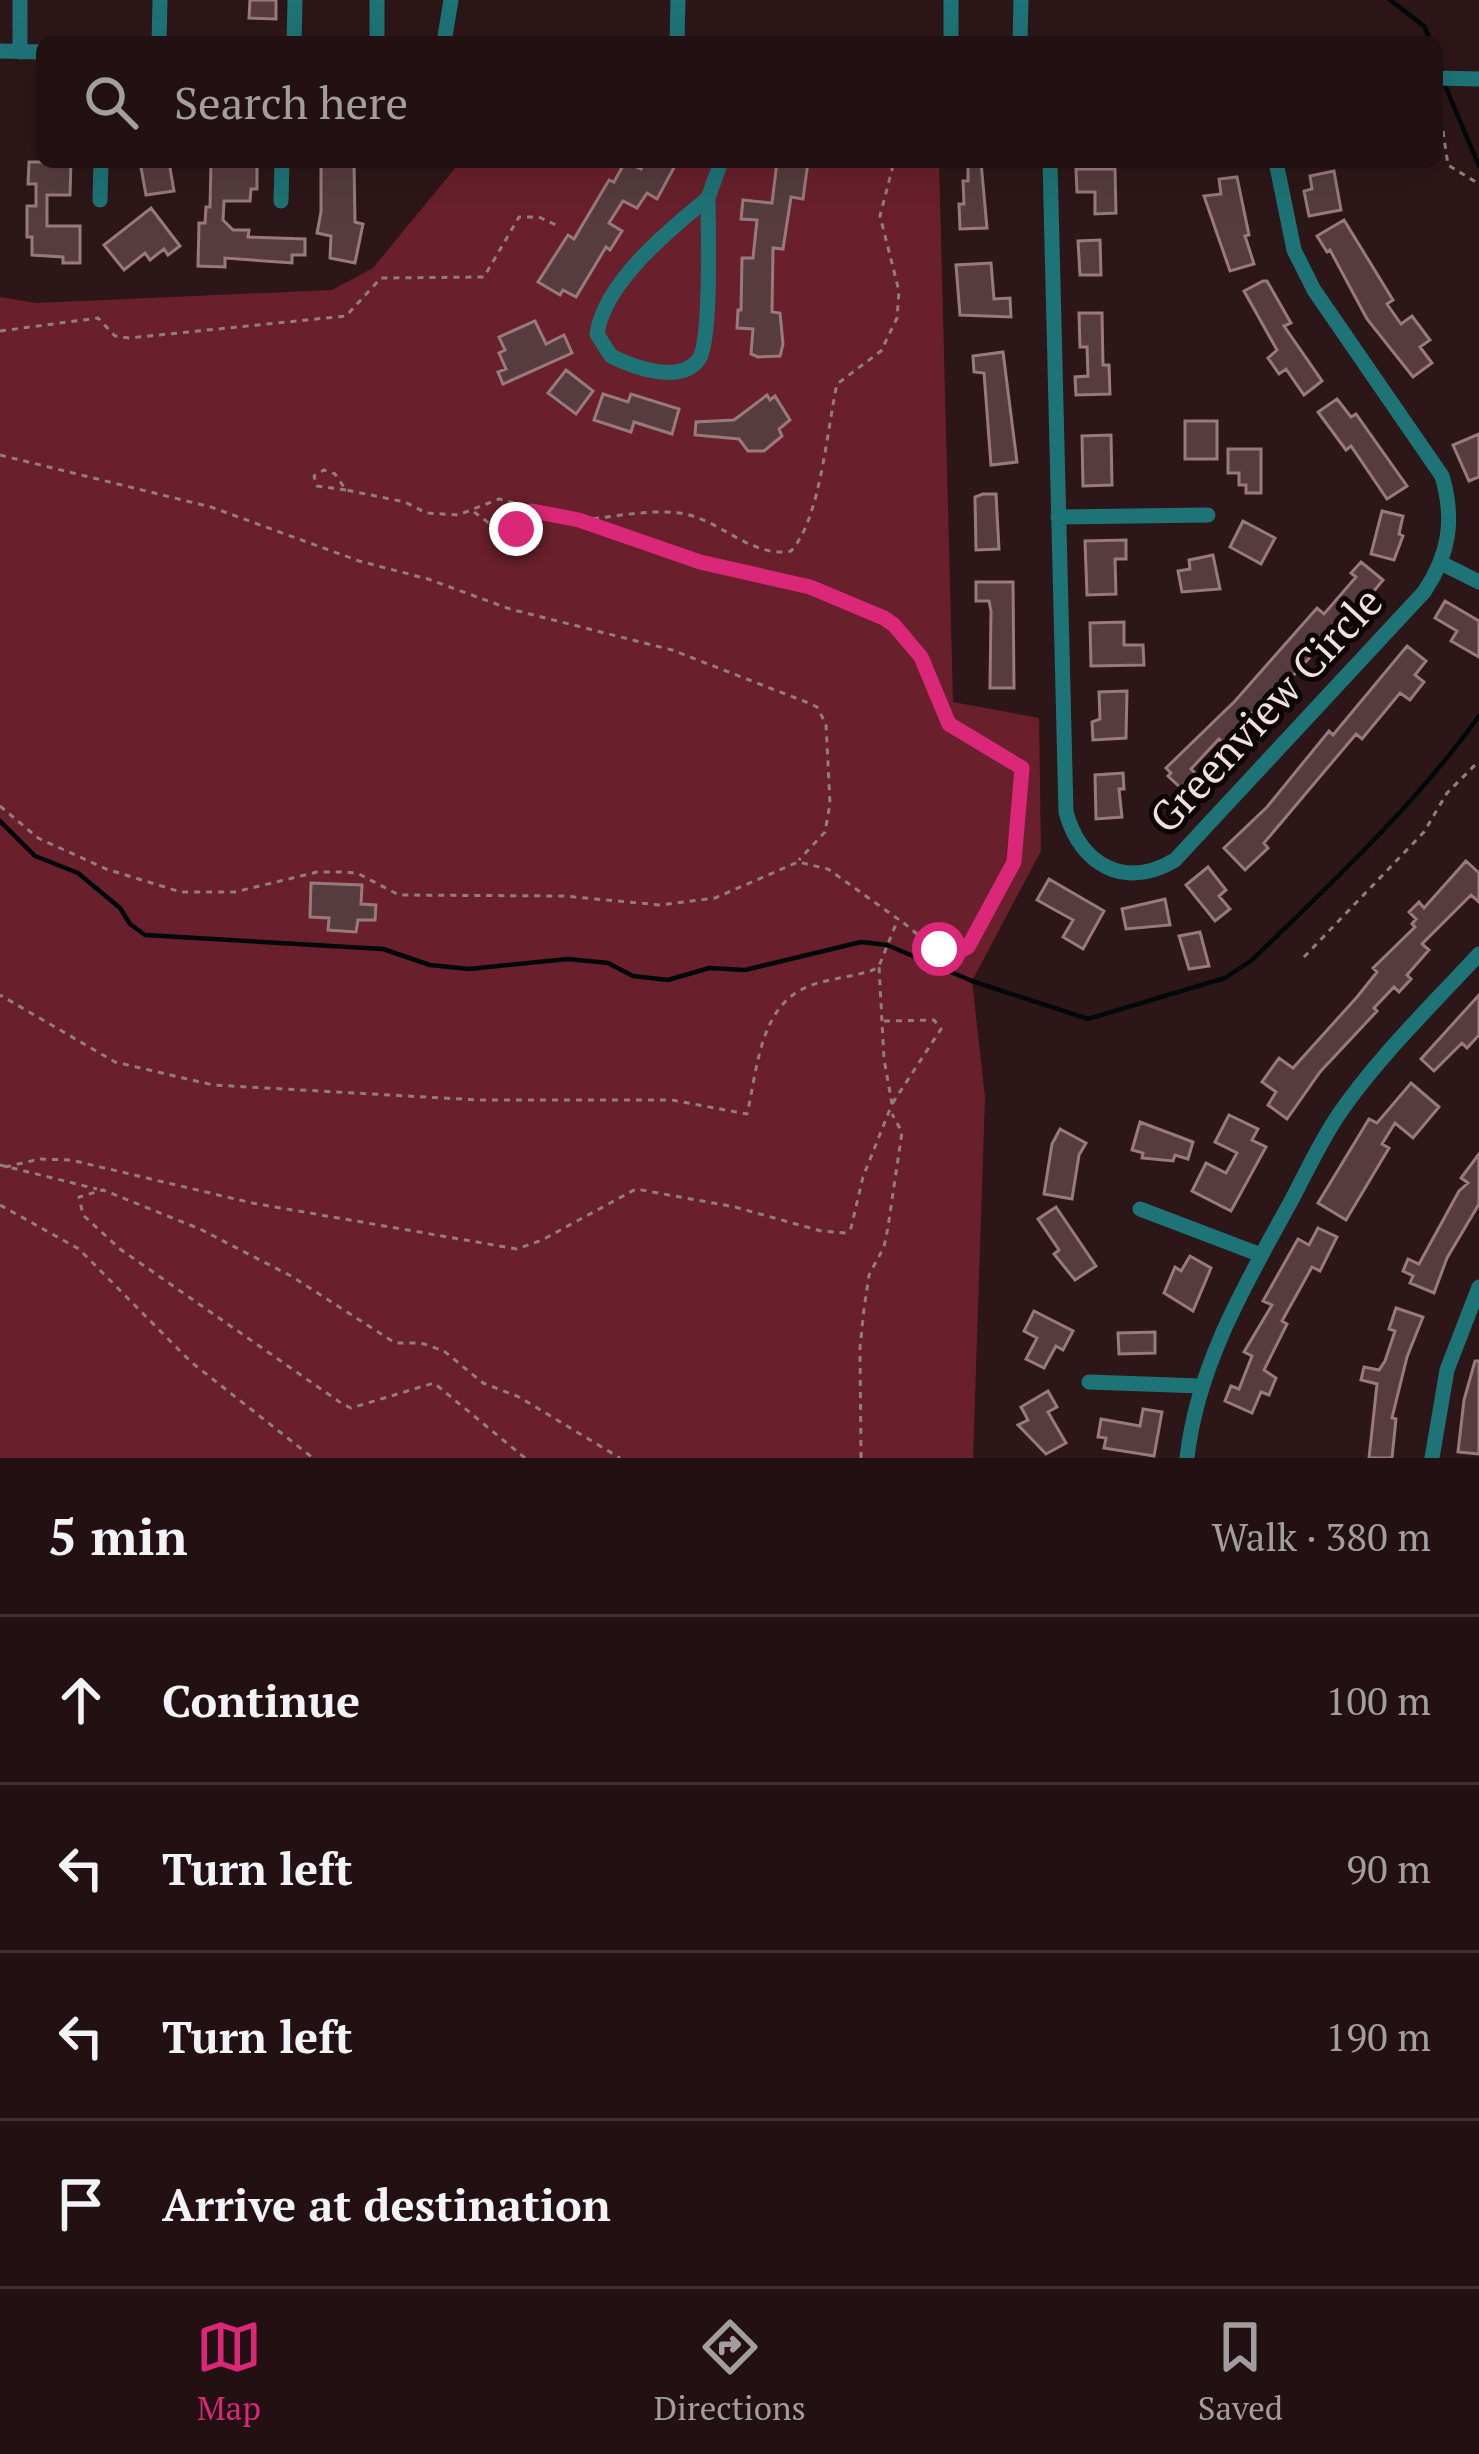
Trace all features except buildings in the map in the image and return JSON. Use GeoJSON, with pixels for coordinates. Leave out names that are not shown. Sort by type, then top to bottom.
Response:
{"type":"FeatureCollection","features":[{"type":"Feature","properties":{"kind":"street"},"geometry":{"type":"LineString","coordinates":[[20,0],[20,52]]}},
{"type":"Feature","properties":{"kind":"street"},"geometry":{"type":"LineString","coordinates":[[159,36],[160,0]]}},
{"type":"Feature","properties":{"kind":"street"},"geometry":{"type":"LineString","coordinates":[[294,36],[295,0]]}},
{"type":"Feature","properties":{"kind":"street"},"geometry":{"type":"LineString","coordinates":[[376,36],[377,0]]}},
{"type":"Feature","properties":{"kind":"street"},"geometry":{"type":"LineString","coordinates":[[445,36],[451,0]]}},
{"type":"Feature","properties":{"kind":"street"},"geometry":{"type":"LineString","coordinates":[[676,36],[677,0]]}},
{"type":"Feature","properties":{"kind":"street"},"geometry":{"type":"LineString","coordinates":[[951,36],[952,0]]}},
{"type":"Feature","properties":{"kind":"street"},"geometry":{"type":"LineString","coordinates":[[1020,36],[1021,0]]}},
{"type":"Feature","properties":{"kind":"street"},"geometry":{"type":"LineString","coordinates":[[0,52],[36,52]]}},
{"type":"Feature","properties":{"kind":"street"},"geometry":{"type":"LineString","coordinates":[[1444,78],[1479,79]]}},
{"type":"Feature","properties":{"kind":"street"},"geometry":{"type":"LineString","coordinates":[[100,200],[101,168]]}},
{"type":"Feature","properties":{"kind":"street"},"geometry":{"type":"LineString","coordinates":[[281,201],[282,168]]}},
{"type":"Feature","properties":{"kind":"street"},"geometry":{"type":"LineString","coordinates":[[708,198],[640,260],[604,312],[597,334],[610,356],[670,373],[698,361],[705,316],[708,198],[719,168]]}},
{"type":"Feature","properties":{"kind":"street","name":"Greenview Circle"},"geometry":{"type":"LineString","coordinates":[[1050,168],[1066,812],[1071,830],[1089,857],[1118,872],[1145,873],[1175,860],[1424,592],[1443,564]]}},
{"type":"Feature","properties":{"kind":"street"},"geometry":{"type":"LineString","coordinates":[[1277,168],[1294,250],[1315,290],[1442,476],[1450,523],[1443,564],[1479,582]]}},
{"type":"Feature","properties":{"kind":"street"},"geometry":{"type":"LineString","coordinates":[[1058,517],[1208,515]]}},
{"type":"Feature","properties":{"kind":"street"},"geometry":{"type":"LineString","coordinates":[[1187,1458],[1200,1387],[1261,1255],[1338,1115],[1479,954]]}},
{"type":"Feature","properties":{"kind":"street"},"geometry":{"type":"LineString","coordinates":[[1141,1209],[1261,1255]]}},
{"type":"Feature","properties":{"kind":"street"},"geometry":{"type":"LineString","coordinates":[[1432,1458],[1447,1370],[1479,1287]]}},
{"type":"Feature","properties":{"kind":"street"},"geometry":{"type":"LineString","coordinates":[[1089,1382],[1200,1387]]}},
{"type":"Feature","properties":{"kind":"path"},"geometry":{"type":"LineString","coordinates":[[1443,131],[1448,165],[1479,184]]}},
{"type":"Feature","properties":{"kind":"path"},"geometry":{"type":"LineString","coordinates":[[579,520],[636,512],[682,513],[766,552],[797,545],[811,508],[837,384],[880,352],[897,318],[899,291],[880,216],[892,168]]}},
{"type":"Feature","properties":{"kind":"path"},"geometry":{"type":"LineString","coordinates":[[0,331],[98,318],[115,336],[129,338],[346,316],[381,278],[484,278],[519,217],[556,225]]}},
{"type":"Feature","properties":{"kind":"path"},"geometry":{"type":"LineString","coordinates":[[0,455],[211,507],[510,609],[672,650],[806,702],[817,707],[826,724],[830,804],[825,832],[798,862],[716,898],[660,905],[563,896],[399,895],[357,873],[340,872],[317,872],[235,892],[197,894],[106,869],[38,838],[0,806]]}},
{"type":"Feature","properties":{"kind":"path"},"geometry":{"type":"LineString","coordinates":[[346,490],[330,472],[314,476],[317,486],[385,497],[441,516],[500,499],[579,520],[700,562],[827,592],[894,625],[921,657],[949,724],[1022,768],[1014,862],[968,947],[958,952],[939,949],[828,869],[798,862]]}},
{"type":"Feature","properties":{"kind":"path"},"geometry":{"type":"LineString","coordinates":[[472,510],[501,532],[525,525],[532,511]]}},
{"type":"Feature","properties":{"kind":"path"},"geometry":{"type":"LineString","coordinates":[[1304,957],[1424,832],[1447,793],[1479,761]]}},
{"type":"Feature","properties":{"kind":"path"},"geometry":{"type":"LineString","coordinates":[[3,1166],[40,1159],[71,1160],[252,1203],[517,1249],[527,1248],[636,1189],[846,1233],[891,1112],[879,966],[898,919]]}},
{"type":"Feature","properties":{"kind":"path"},"geometry":{"type":"LineString","coordinates":[[0,995],[115,1062],[213,1085],[478,1100],[673,1100],[747,1114],[769,1020],[778,1007],[815,983],[879,966]]}},
{"type":"Feature","properties":{"kind":"path"},"geometry":{"type":"LineString","coordinates":[[882,1021],[934,1020],[940,1029],[892,1104]]}},
{"type":"Feature","properties":{"kind":"path"},"geometry":{"type":"LineString","coordinates":[[861,1458],[864,1309],[869,1275],[888,1227],[902,1139],[901,1125],[891,1112]]}},
{"type":"Feature","properties":{"kind":"path"},"geometry":{"type":"LineString","coordinates":[[3,1166],[103,1190],[154,1208],[291,1276],[395,1343],[422,1343],[444,1352],[482,1383],[519,1397],[620,1458]]}},
{"type":"Feature","properties":{"kind":"path"},"geometry":{"type":"LineString","coordinates":[[103,1190],[79,1197],[79,1205],[120,1249],[341,1403],[351,1408],[434,1383],[525,1458]]}},
{"type":"Feature","properties":{"kind":"path"},"geometry":{"type":"LineString","coordinates":[[0,1204],[79,1249],[191,1362],[314,1458]]}},
{"type":"Feature","properties":{"kind":"shaded area"},"geometry":{"type":"Polygon","coordinates":[[[455,168],[939,168],[953,702],[1039,718],[1041,851],[972,981],[985,1097],[973,1458],[0,1458],[0,297],[36,303],[332,290],[373,268],[455,168]]]}},
{"type":"Feature","properties":{"kind":"waterway"},"geometry":{"type":"LineString","coordinates":[[1390,0],[1424,26],[1428,36]]}},
{"type":"Feature","properties":{"kind":"waterway"},"geometry":{"type":"LineString","coordinates":[[1444,83],[1479,166]]}},
{"type":"Feature","properties":{"kind":"waterway"},"geometry":{"type":"LineString","coordinates":[[0,821],[35,856],[78,873],[145,935],[383,949],[430,965],[469,969],[568,959],[608,963],[633,976],[668,980],[709,968],[745,970],[861,942],[887,945],[972,981],[1088,1019],[1225,978],[1252,960],[1400,812],[1479,716]]}},
{"type":"Feature","properties":{"kind":"route"},"geometry":{"type":"LineString","coordinates":[[516,529],[525,525],[532,511],[579,520],[700,562],[827,592],[894,625],[931,674],[949,724],[1022,768],[1014,862],[968,947],[958,952],[939,949]]}}]}
